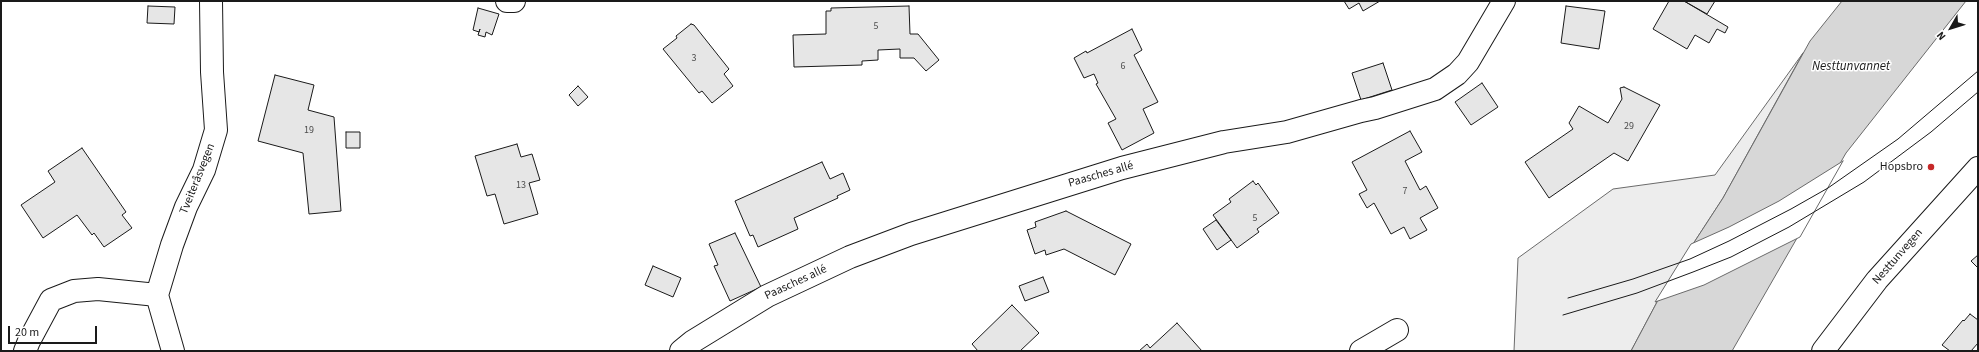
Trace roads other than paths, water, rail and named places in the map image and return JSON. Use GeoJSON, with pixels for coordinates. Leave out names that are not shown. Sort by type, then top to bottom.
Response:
{"type":"FeatureCollection","features":[{"type":"Feature","properties":{"kind":"street","name":"Tveiteråsvegen"},"geometry":{"type":"LineString","coordinates":[[157,295],[172,245],[186,207],[204,170],[216,130],[212,72],[211,1]]}},
{"type":"Feature","properties":{"kind":"street"},"geometry":{"type":"LineString","coordinates":[[507,1],[514,1]]}},
{"type":"Feature","properties":{"kind":"street","name":"Paasches allé"},"geometry":{"type":"LineString","coordinates":[[681,351],[692,342],[767,296],[850,257],[911,234],[1122,168],[1224,142],[1287,132],[1375,108],[1435,89],[1457,74],[1468,62],[1504,1]]}},
{"type":"Feature","properties":{"kind":"street","name":"Nesttunvegen"},"geometry":{"type":"LineString","coordinates":[[1823,351],[1877,280],[1978,168]]}},
{"type":"Feature","properties":{"kind":"street"},"geometry":{"type":"LineString","coordinates":[[25,351],[28,341],[51,300],[74,291],[98,289],[157,295],[172,351]]}},
{"type":"Feature","properties":{"kind":"street"},"geometry":{"type":"LineString","coordinates":[[1361,351],[1397,330]]}},
{"type":"Feature","properties":{"kind":"water","name":"Nesttunvannet"},"geometry":{"type":"Polygon","coordinates":[[[1842,1],[1966,1],[1846,153],[1732,351],[1631,351],[1665,287],[1723,198],[1810,41],[1842,1]]]}},
{"type":"Feature","properties":{"kind":"tram line"},"geometry":{"type":"LineString","coordinates":[[1568,298],[1633,279],[1690,259],[1791,209],[1828,188],[1898,139],[1978,71]]}},
{"type":"Feature","properties":{"kind":"tram line"},"geometry":{"type":"LineString","coordinates":[[1563,315],[1637,293],[1693,272],[1731,257],[1789,227],[1864,182],[1931,132],[1978,92]]}},
{"type":"Feature","properties":{"kind":"place","name":"Hopsbro"},"geometry":{"type":"Point","coordinates":[1931,167]}}]}
